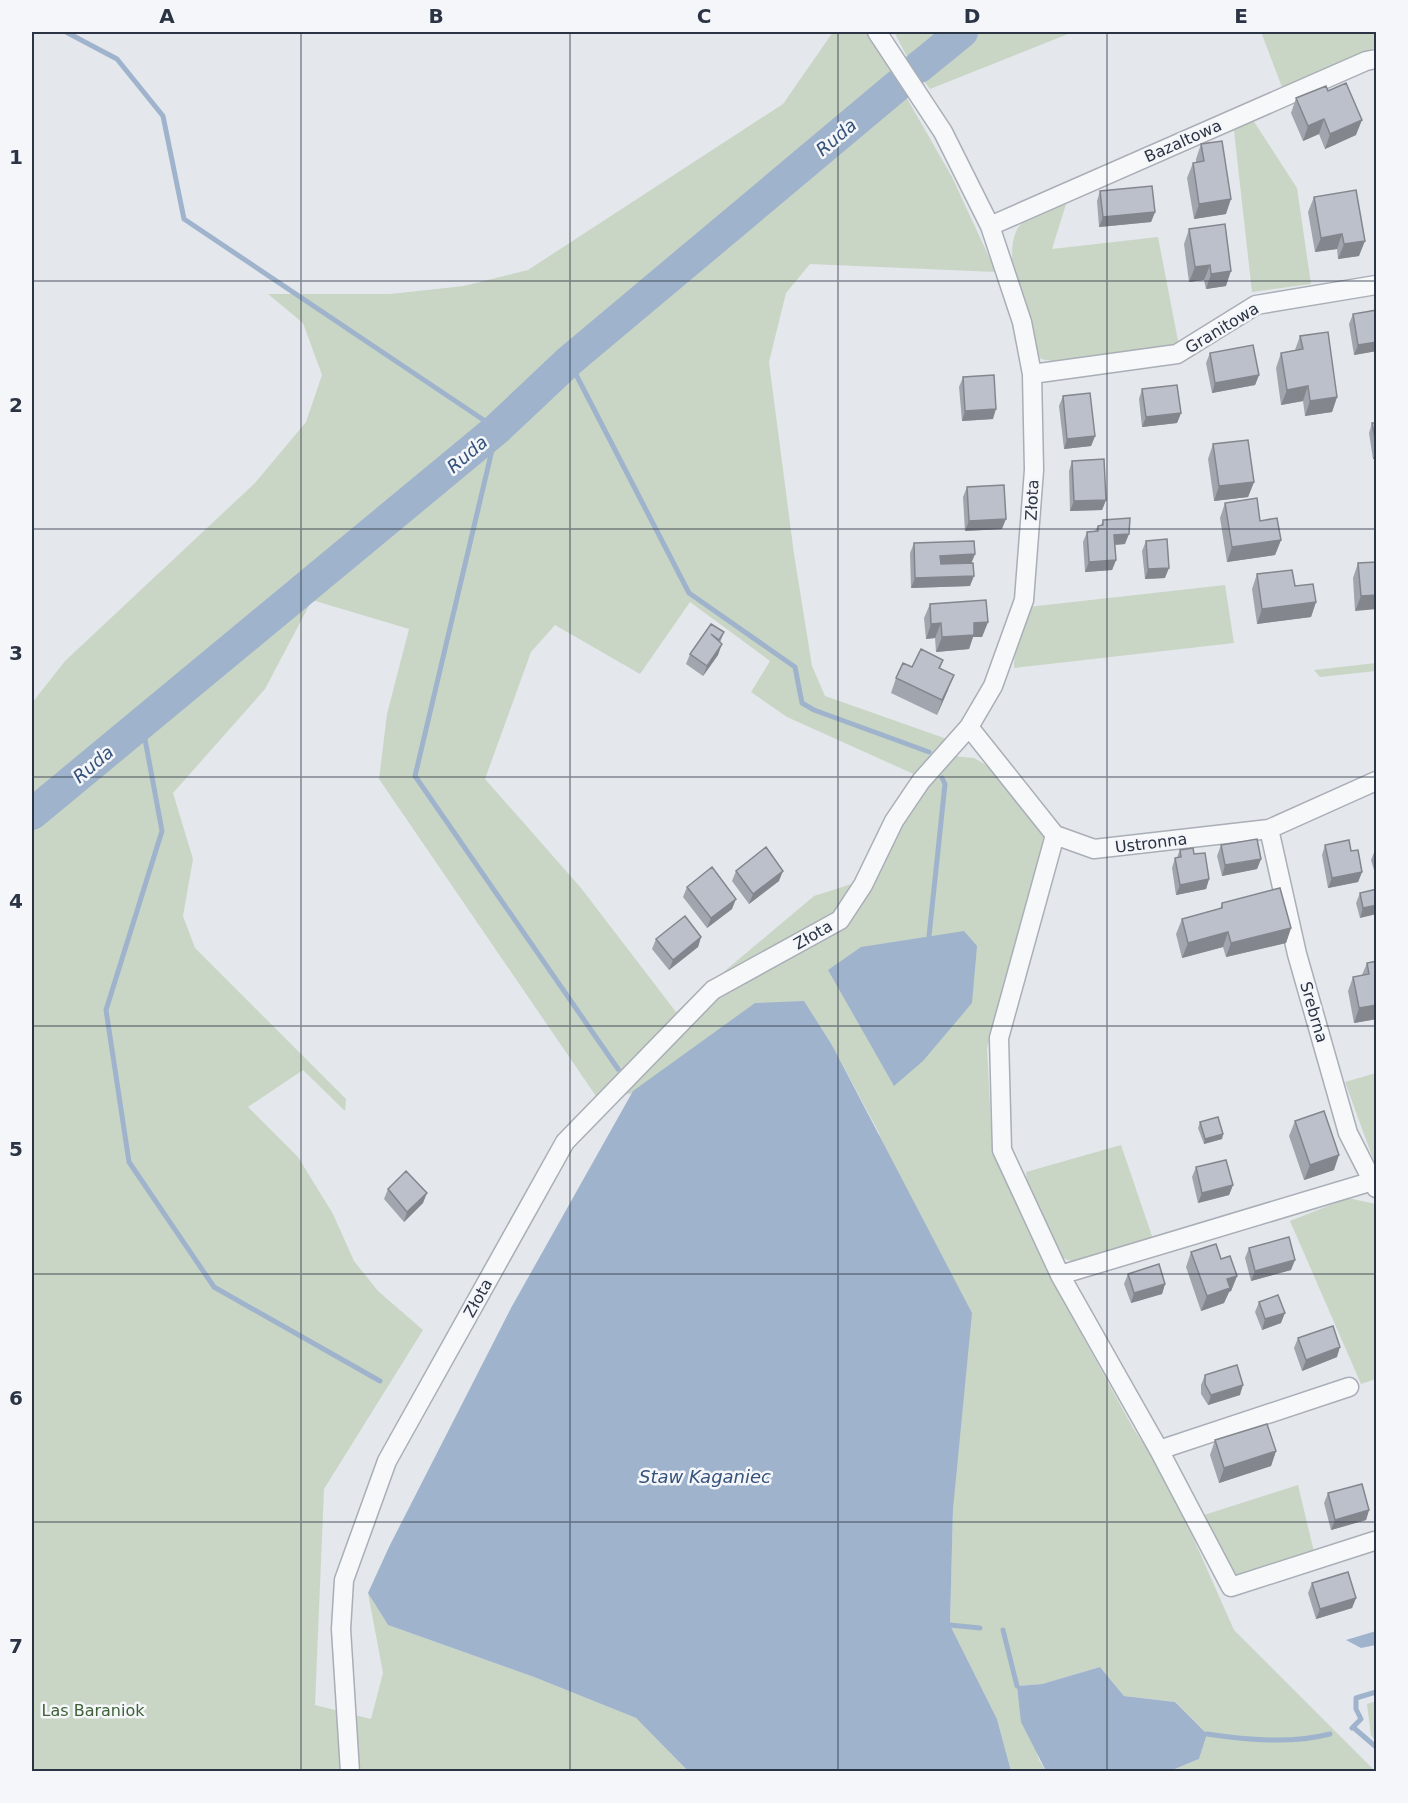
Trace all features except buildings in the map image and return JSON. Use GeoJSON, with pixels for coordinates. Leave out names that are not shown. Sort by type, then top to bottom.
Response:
{"type":"FeatureCollection","features":[{"type":"Feature","properties":{"kind":"street","name":"Złota"},"geometry":{"type":"LineString","coordinates":[[350,1772],[341,1629],[344,1580],[387,1461],[565,1142],[713,990],[840,920],[863,885],[894,821],[921,781],[969,727],[993,686],[1024,600],[1034,470],[1032,374],[1022,322],[990,226],[943,132],[878,32]]}},
{"type":"Feature","properties":{"kind":"street","name":"Bazaltowa"},"geometry":{"type":"LineString","coordinates":[[990,226],[1366,61],[1377,59]]}},
{"type":"Feature","properties":{"kind":"street","name":"Granitowa"},"geometry":{"type":"LineString","coordinates":[[1032,374],[1178,354],[1256,304],[1377,285]]}},
{"type":"Feature","properties":{"kind":"street"},"geometry":{"type":"LineString","coordinates":[[969,727],[1055,835],[999,1038],[1002,1150],[1060,1275],[1159,1450],[1232,1587],[1374,1541]]}},
{"type":"Feature","properties":{"kind":"street","name":"Ustronna"},"geometry":{"type":"LineString","coordinates":[[1055,835],[1094,849],[1269,829],[1377,781]]}},
{"type":"Feature","properties":{"kind":"street","name":"Srebrna"},"geometry":{"type":"LineString","coordinates":[[1269,829],[1297,954],[1348,1133],[1375,1185]]}},
{"type":"Feature","properties":{"kind":"street"},"geometry":{"type":"LineString","coordinates":[[1060,1275],[1375,1185]]}},
{"type":"Feature","properties":{"kind":"street"},"geometry":{"type":"LineString","coordinates":[[1159,1450],[1349,1387]]}},
{"type":"Feature","properties":{"kind":"green space","name":"Las Baraniok"},"geometry":{"type":"Polygon","coordinates":[[[833,32],[869,32],[952,177],[996,272],[810,264],[786,293],[769,362],[794,554],[812,666],[825,696],[947,739],[918,776],[787,717],[751,692],[770,661],[690,602],[640,674],[555,625],[531,652],[485,779],[581,888],[676,1012],[814,896],[858,882],[923,787],[953,756],[974,758],[993,769],[1005,788],[1035,819],[1044,835],[1031,894],[987,1048],[992,1145],[1066,1306],[1133,1428],[1167,1479],[1234,1630],[1375,1771],[1170,1771],[1199,1759],[1207,1734],[1175,1702],[1124,1696],[1100,1667],[1042,1684],[1017,1686],[1039,1760],[1046,1771],[1011,1771],[997,1719],[950,1625],[953,1509],[879,1133],[832,1045],[804,1002],[635,1093],[598,1099],[379,779],[387,714],[409,629],[312,600],[265,689],[173,793],[193,859],[183,916],[195,948],[346,1099],[345,1111],[303,1070],[248,1107],[298,1157],[333,1214],[354,1261],[378,1291],[423,1330],[324,1489],[315,1705],[371,1719],[383,1673],[368,1593],[388,1625],[534,1677],[636,1718],[688,1771],[32,1771],[32,703],[65,661],[255,483],[306,422],[322,375],[303,323],[268,294],[390,294],[464,286],[528,270],[783,104],[833,32]]]}},
{"type":"Feature","properties":{"kind":"green space"},"geometry":{"type":"Polygon","coordinates":[[[894,32],[1073,32],[930,89],[912,66],[894,32]]]}},
{"type":"Feature","properties":{"kind":"green space"},"geometry":{"type":"Polygon","coordinates":[[[1261,32],[1376,32],[1376,47],[1282,87],[1261,32]]]}},
{"type":"Feature","properties":{"kind":"green space"},"geometry":{"type":"Polygon","coordinates":[[[1251,117],[1297,188],[1311,284],[1252,292],[1234,131],[1219,133],[1251,117]]]}},
{"type":"Feature","properties":{"kind":"green space"},"geometry":{"type":"Polygon","coordinates":[[[1067,201],[1052,249],[1158,237],[1179,346],[1150,353],[1052,361],[1041,359],[1028,331],[1016,292],[1012,252],[1015,235],[1021,224],[1067,201]]]}},
{"type":"Feature","properties":{"kind":"green space"},"geometry":{"type":"Polygon","coordinates":[[[1225,585],[1234,643],[1014,668],[1015,644],[1028,607],[1225,585]]]}},
{"type":"Feature","properties":{"kind":"green space"},"geometry":{"type":"Polygon","coordinates":[[[1376,663],[1376,671],[1320,677],[1314,670],[1376,663]]]}},
{"type":"Feature","properties":{"kind":"green space"},"geometry":{"type":"Polygon","coordinates":[[[1376,1073],[1376,1167],[1345,1082],[1376,1073]]]}},
{"type":"Feature","properties":{"kind":"green space"},"geometry":{"type":"Polygon","coordinates":[[[1121,1145],[1154,1242],[1079,1264],[1060,1257],[1027,1182],[1026,1172],[1121,1145]]]}},
{"type":"Feature","properties":{"kind":"green space"},"geometry":{"type":"Polygon","coordinates":[[[1348,1198],[1376,1204],[1376,1379],[1361,1384],[1290,1221],[1348,1198]]]}},
{"type":"Feature","properties":{"kind":"green space"},"geometry":{"type":"Polygon","coordinates":[[[1298,1485],[1315,1556],[1245,1576],[1232,1575],[1204,1515],[1298,1485]]]}},
{"type":"Feature","properties":{"kind":"green space"},"geometry":{"type":"Polygon","coordinates":[[[1376,1701],[1376,1742],[1371,1735],[1367,1704],[1376,1701]]]}},
{"type":"Feature","properties":{"kind":"water"},"geometry":{"type":"Polygon","coordinates":[[[964,931],[977,946],[972,1003],[923,1061],[894,1086],[828,970],[861,947],[964,931]]]}},
{"type":"Feature","properties":{"kind":"water","name":"Staw Kaganiec"},"geometry":{"type":"Polygon","coordinates":[[[804,1001],[832,1045],[972,1313],[953,1509],[950,1625],[997,1719],[1011,1771],[688,1771],[636,1718],[534,1677],[388,1625],[368,1593],[389,1547],[511,1308],[633,1091],[755,1003],[804,1001]]]}},
{"type":"Feature","properties":{"kind":"water"},"geometry":{"type":"Polygon","coordinates":[[[1376,1631],[1376,1645],[1361,1648],[1346,1640],[1376,1631]]]}},
{"type":"Feature","properties":{"kind":"water"},"geometry":{"type":"Polygon","coordinates":[[[1100,1667],[1124,1696],[1175,1702],[1207,1734],[1199,1759],[1170,1771],[1046,1771],[1021,1722],[1017,1686],[1042,1684],[1100,1667]]]}},
{"type":"Feature","properties":{"kind":"waterway"},"geometry":{"type":"LineString","coordinates":[[66,32],[117,59],[163,116],[184,219],[497,429],[415,776],[618,1069]]}},
{"type":"Feature","properties":{"kind":"waterway","name":"Ruda"},"geometry":{"type":"LineString","coordinates":[[919,67],[962,32]]}},
{"type":"Feature","properties":{"kind":"waterway","name":"Ruda"},"geometry":{"type":"LineString","coordinates":[[32,814],[497,429],[569,361],[897,86]]}},
{"type":"Feature","properties":{"kind":"waterway"},"geometry":{"type":"LineString","coordinates":[[569,361],[689,593],[795,667],[802,703],[814,710],[929,752]]}},
{"type":"Feature","properties":{"kind":"waterway"},"geometry":{"type":"LineString","coordinates":[[142,723],[162,831],[106,1010],[129,1162],[214,1287],[380,1381]]}},
{"type":"Feature","properties":{"kind":"waterway"},"geometry":{"type":"LineString","coordinates":[[929,936],[945,784],[942,778]]}},
{"type":"Feature","properties":{"kind":"waterway"},"geometry":{"type":"LineString","coordinates":[[950,1625],[980,1628]]}},
{"type":"Feature","properties":{"kind":"waterway"},"geometry":{"type":"LineString","coordinates":[[1003,1630],[1017,1686]]}},
{"type":"Feature","properties":{"kind":"waterway"},"geometry":{"type":"LineString","coordinates":[[1352,1728],[1361,1719],[1356,1709],[1356,1698],[1376,1692]]}},
{"type":"Feature","properties":{"kind":"waterway"},"geometry":{"type":"LineString","coordinates":[[1354,1728],[1376,1747]]}},
{"type":"Feature","properties":{"kind":"waterway"},"geometry":{"type":"LineString","coordinates":[[1207,1734],[1269,1740],[1300,1739],[1330,1734]]}}]}
